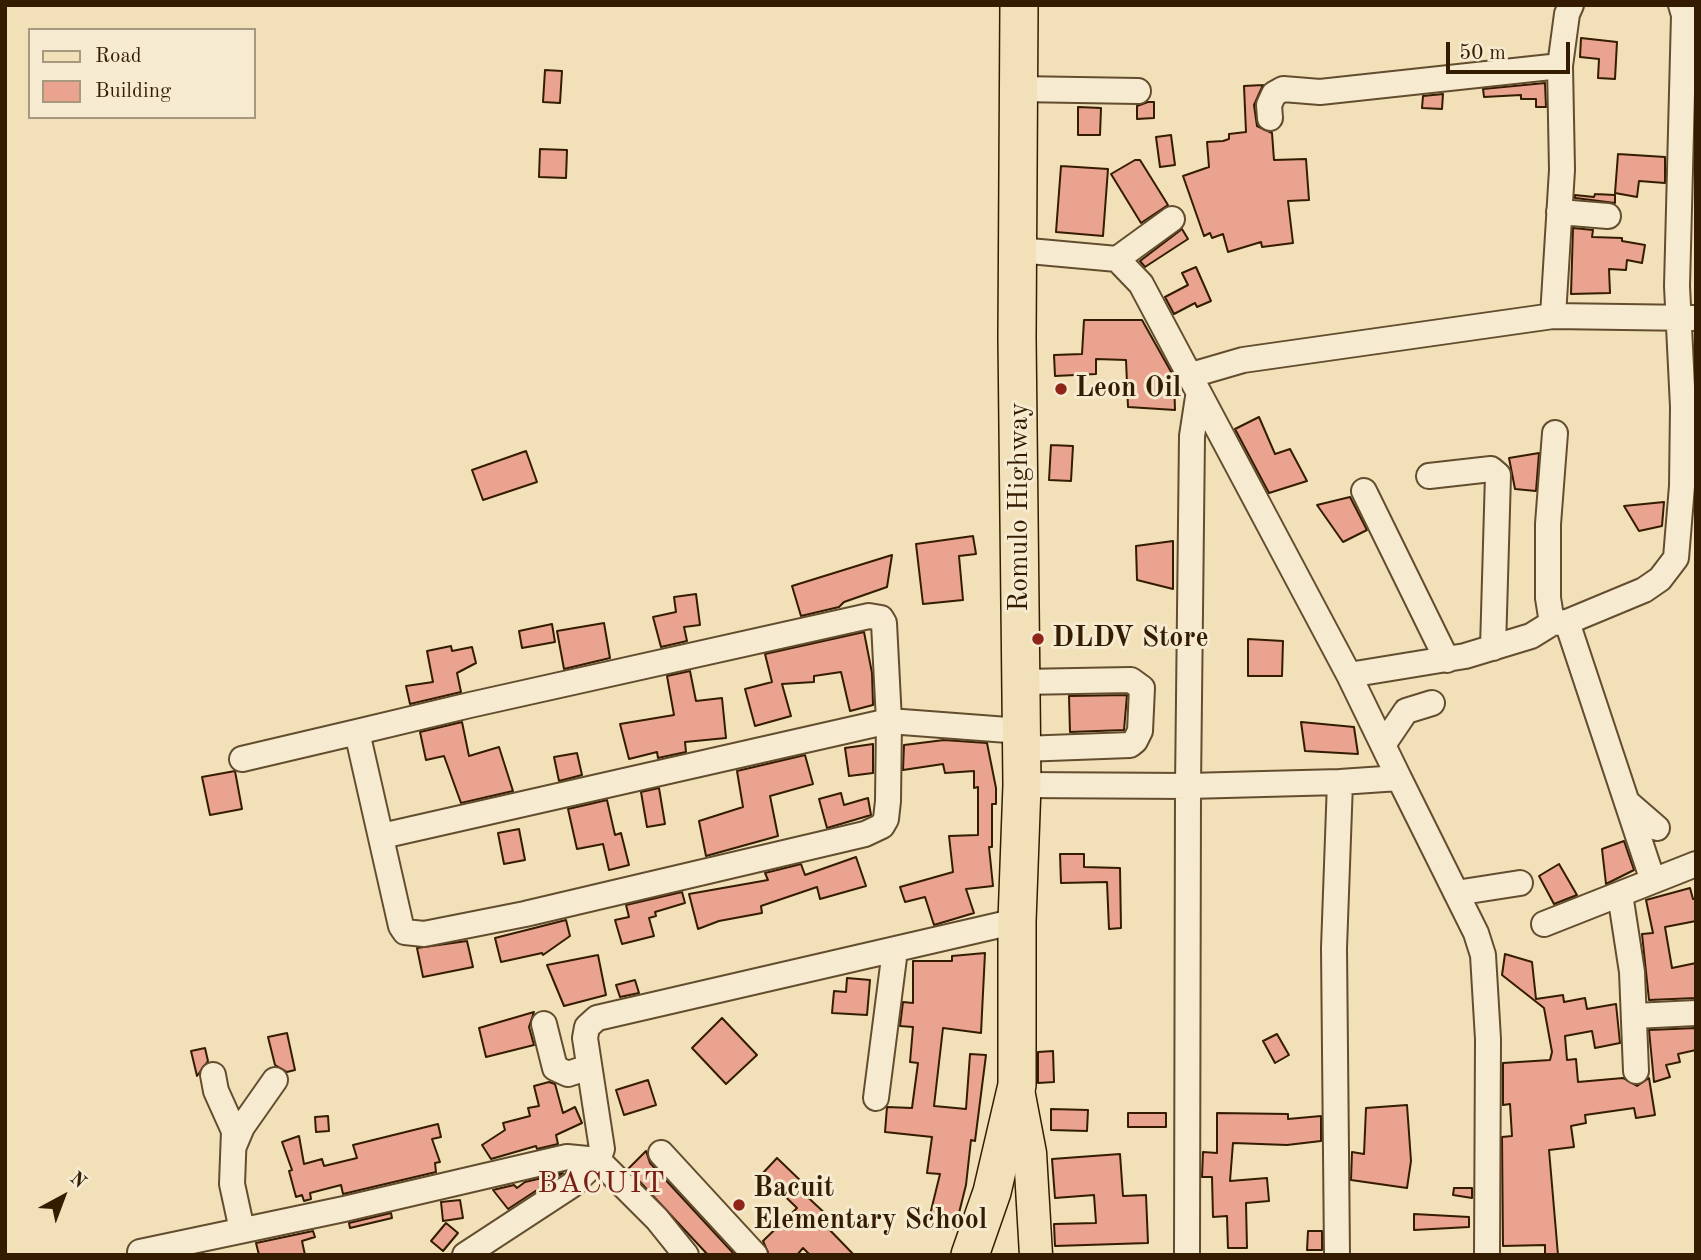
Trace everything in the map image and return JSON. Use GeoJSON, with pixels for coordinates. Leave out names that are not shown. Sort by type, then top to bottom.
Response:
{"type":"FeatureCollection","features":[{"type":"Feature","properties":{"kind":"highway","name":"Romulo Highway"},"geometry":{"type":"LineString","coordinates":[[970,1255],[992,1192],[1017,1085],[1017,921],[1022,785],[1018,5]]}},
{"type":"Feature","properties":{"kind":"main road"},"geometry":{"type":"LineString","coordinates":[[1017,1085],[1030,1153],[1037,1255]]}},
{"type":"Feature","properties":{"kind":"street"},"geometry":{"type":"LineString","coordinates":[[1553,316],[1559,212],[1560,66],[1571,5]]}},
{"type":"Feature","properties":{"kind":"street"},"geometry":{"type":"LineString","coordinates":[[1349,675],[1447,660],[1531,636],[1644,590],[1660,579],[1676,558],[1682,486],[1687,318],[1677,180],[1684,15],[1681,5]]}},
{"type":"Feature","properties":{"kind":"street"},"geometry":{"type":"LineString","coordinates":[[1270,118],[1269,105],[1274,94],[1283,89],[1320,92],[1560,66]]}},
{"type":"Feature","properties":{"kind":"street"},"geometry":{"type":"LineString","coordinates":[[1018,89],[1139,92]]}},
{"type":"Feature","properties":{"kind":"street"},"geometry":{"type":"LineString","coordinates":[[1559,212],[1608,216]]}},
{"type":"Feature","properties":{"kind":"street"},"geometry":{"type":"LineString","coordinates":[[1018,250],[1117,259],[1172,219]]}},
{"type":"Feature","properties":{"kind":"street"},"geometry":{"type":"LineString","coordinates":[[1117,259],[1140,284],[1349,675],[1456,893],[1483,956],[1488,1040],[1487,1255]]}},
{"type":"Feature","properties":{"kind":"street"},"geometry":{"type":"LineString","coordinates":[[1193,386],[1243,360],[1553,316],[1687,318]]}},
{"type":"Feature","properties":{"kind":"street"},"geometry":{"type":"LineString","coordinates":[[1187,1255],[1188,786],[1193,386]]}},
{"type":"Feature","properties":{"kind":"street"},"geometry":{"type":"LineString","coordinates":[[1555,433],[1548,524],[1548,598],[1560,622],[1653,881]]}},
{"type":"Feature","properties":{"kind":"street"},"geometry":{"type":"LineString","coordinates":[[1429,475],[1491,469],[1498,475],[1493,648]]}},
{"type":"Feature","properties":{"kind":"street"},"geometry":{"type":"LineString","coordinates":[[1364,491],[1447,660]]}},
{"type":"Feature","properties":{"kind":"street"},"geometry":{"type":"LineString","coordinates":[[242,760],[357,732],[869,616],[881,618],[884,623],[889,720],[886,819],[876,830],[525,914],[424,934],[405,932],[401,926],[383,836],[357,732]]}},
{"type":"Feature","properties":{"kind":"street"},"geometry":{"type":"LineString","coordinates":[[383,836],[889,720],[1021,740],[1130,744],[1135,741],[1140,731],[1142,688],[1131,680],[1021,682]]}},
{"type":"Feature","properties":{"kind":"street"},"geometry":{"type":"LineString","coordinates":[[1383,745],[1406,712],[1432,703]]}},
{"type":"Feature","properties":{"kind":"street"},"geometry":{"type":"LineString","coordinates":[[1022,785],[1188,786],[1399,778]]}},
{"type":"Feature","properties":{"kind":"street"},"geometry":{"type":"LineString","coordinates":[[1337,1255],[1334,948],[1340,782]]}},
{"type":"Feature","properties":{"kind":"street"},"geometry":{"type":"LineString","coordinates":[[1626,801],[1657,828]]}},
{"type":"Feature","properties":{"kind":"street"},"geometry":{"type":"LineString","coordinates":[[1544,924],[1696,864]]}},
{"type":"Feature","properties":{"kind":"street"},"geometry":{"type":"LineString","coordinates":[[1456,893],[1520,883]]}},
{"type":"Feature","properties":{"kind":"street"},"geometry":{"type":"LineString","coordinates":[[1620,894],[1632,972],[1636,1071]]}},
{"type":"Feature","properties":{"kind":"street"},"geometry":{"type":"LineString","coordinates":[[465,1255],[572,1185],[598,1160],[602,1149],[585,1038],[587,1027],[597,1018],[1017,921]]}},
{"type":"Feature","properties":{"kind":"street"},"geometry":{"type":"LineString","coordinates":[[876,1098],[895,950]]}},
{"type":"Feature","properties":{"kind":"street"},"geometry":{"type":"LineString","coordinates":[[1634,1016],[1696,1013]]}},
{"type":"Feature","properties":{"kind":"street"},"geometry":{"type":"LineString","coordinates":[[544,1024],[555,1068],[568,1074],[589,1067]]}},
{"type":"Feature","properties":{"kind":"street"},"geometry":{"type":"LineString","coordinates":[[213,1075],[216,1091],[234,1131],[232,1184],[242,1230]]}},
{"type":"Feature","properties":{"kind":"street"},"geometry":{"type":"LineString","coordinates":[[233,1147],[242,1127],[275,1080]]}},
{"type":"Feature","properties":{"kind":"street"},"geometry":{"type":"LineString","coordinates":[[662,1153],[755,1255]]}},
{"type":"Feature","properties":{"kind":"street"},"geometry":{"type":"LineString","coordinates":[[137,1254],[567,1157],[598,1160],[657,1219],[686,1255]]}},
{"type":"Feature","properties":{"kind":"building"},"geometry":{"type":"Polygon","coordinates":[[[1581,38],[1617,42],[1615,79],[1598,78],[1599,59],[1580,57],[1581,38]]]}},
{"type":"Feature","properties":{"kind":"building"},"geometry":{"type":"Polygon","coordinates":[[[545,70],[562,71],[560,103],[543,102],[545,70]]]}},
{"type":"Feature","properties":{"kind":"building"},"geometry":{"type":"Polygon","coordinates":[[[1545,83],[1546,107],[1536,107],[1536,99],[1521,99],[1521,95],[1484,97],[1483,89],[1545,83]]]}},
{"type":"Feature","properties":{"kind":"building"},"geometry":{"type":"Polygon","coordinates":[[[1263,85],[1254,105],[1257,126],[1272,133],[1274,160],[1306,159],[1309,200],[1288,201],[1293,243],[1262,247],[1261,242],[1228,252],[1223,234],[1212,238],[1210,233],[1204,236],[1183,176],[1209,167],[1207,142],[1223,141],[1229,139],[1229,134],[1246,132],[1244,86],[1263,85]]]}},
{"type":"Feature","properties":{"kind":"building"},"geometry":{"type":"Polygon","coordinates":[[[1443,94],[1442,109],[1422,108],[1423,96],[1443,94]]]}},
{"type":"Feature","properties":{"kind":"building"},"geometry":{"type":"Polygon","coordinates":[[[1154,102],[1154,118],[1137,119],[1137,106],[1154,102]]]}},
{"type":"Feature","properties":{"kind":"building"},"geometry":{"type":"Polygon","coordinates":[[[1078,107],[1101,108],[1100,135],[1078,135],[1078,107]]]}},
{"type":"Feature","properties":{"kind":"building"},"geometry":{"type":"Polygon","coordinates":[[[1171,135],[1175,165],[1160,167],[1156,137],[1171,135]]]}},
{"type":"Feature","properties":{"kind":"building"},"geometry":{"type":"Polygon","coordinates":[[[540,149],[567,150],[566,178],[539,177],[540,149]]]}},
{"type":"Feature","properties":{"kind":"building"},"geometry":{"type":"Polygon","coordinates":[[[1618,154],[1665,157],[1665,183],[1639,181],[1637,197],[1615,193],[1618,154]]]}},
{"type":"Feature","properties":{"kind":"building"},"geometry":{"type":"Polygon","coordinates":[[[1135,160],[1140,160],[1168,205],[1141,223],[1111,174],[1135,160]]]}},
{"type":"Feature","properties":{"kind":"building"},"geometry":{"type":"Polygon","coordinates":[[[1061,166],[1108,169],[1103,236],[1056,232],[1061,166]]]}},
{"type":"Feature","properties":{"kind":"building"},"geometry":{"type":"Polygon","coordinates":[[[1595,194],[1615,195],[1615,203],[1575,198],[1575,195],[1594,197],[1595,194]]]}},
{"type":"Feature","properties":{"kind":"building"},"geometry":{"type":"Polygon","coordinates":[[[1573,228],[1593,230],[1592,237],[1622,238],[1622,241],[1645,245],[1642,263],[1627,260],[1626,270],[1609,269],[1610,293],[1571,294],[1573,228]]]}},
{"type":"Feature","properties":{"kind":"building"},"geometry":{"type":"Polygon","coordinates":[[[1182,229],[1188,239],[1145,267],[1140,261],[1182,229]]]}},
{"type":"Feature","properties":{"kind":"building"},"geometry":{"type":"Polygon","coordinates":[[[1196,267],[1211,301],[1197,307],[1195,303],[1174,314],[1165,297],[1188,285],[1182,273],[1196,267]]]}},
{"type":"Feature","properties":{"kind":"building"},"geometry":{"type":"Polygon","coordinates":[[[1084,320],[1142,320],[1174,377],[1175,410],[1128,407],[1126,360],[1096,359],[1096,374],[1055,376],[1054,355],[1082,354],[1084,320]]]}},
{"type":"Feature","properties":{"kind":"building"},"geometry":{"type":"Polygon","coordinates":[[[1259,417],[1275,454],[1290,449],[1307,481],[1269,493],[1235,429],[1259,417]]]}},
{"type":"Feature","properties":{"kind":"building"},"geometry":{"type":"Polygon","coordinates":[[[1051,445],[1073,446],[1071,481],[1049,480],[1051,445]]]}},
{"type":"Feature","properties":{"kind":"building"},"geometry":{"type":"Polygon","coordinates":[[[526,451],[537,482],[483,500],[472,470],[526,451]]]}},
{"type":"Feature","properties":{"kind":"building"},"geometry":{"type":"Polygon","coordinates":[[[1539,453],[1536,491],[1515,489],[1509,458],[1539,453]]]}},
{"type":"Feature","properties":{"kind":"building"},"geometry":{"type":"Polygon","coordinates":[[[1350,497],[1367,530],[1343,542],[1317,505],[1350,497]]]}},
{"type":"Feature","properties":{"kind":"building"},"geometry":{"type":"Polygon","coordinates":[[[1664,502],[1662,526],[1639,531],[1624,506],[1664,502]]]}},
{"type":"Feature","properties":{"kind":"building"},"geometry":{"type":"Polygon","coordinates":[[[973,536],[976,554],[959,556],[963,600],[923,604],[916,544],[973,536]]]}},
{"type":"Feature","properties":{"kind":"building"},"geometry":{"type":"Polygon","coordinates":[[[1173,541],[1173,589],[1137,580],[1136,546],[1173,541]]]}},
{"type":"Feature","properties":{"kind":"building"},"geometry":{"type":"Polygon","coordinates":[[[892,555],[887,587],[844,602],[839,607],[801,616],[792,586],[892,555]]]}},
{"type":"Feature","properties":{"kind":"building"},"geometry":{"type":"Polygon","coordinates":[[[696,594],[700,625],[684,627],[687,641],[661,647],[653,617],[676,612],[674,597],[696,594]]]}},
{"type":"Feature","properties":{"kind":"building"},"geometry":{"type":"Polygon","coordinates":[[[604,623],[610,658],[564,669],[557,631],[604,623]]]}},
{"type":"Feature","properties":{"kind":"building"},"geometry":{"type":"Polygon","coordinates":[[[552,624],[555,642],[522,648],[519,631],[552,624]]]}},
{"type":"Feature","properties":{"kind":"building"},"geometry":{"type":"Polygon","coordinates":[[[864,632],[872,673],[873,705],[850,711],[841,672],[814,676],[814,682],[782,684],[791,716],[755,726],[745,689],[772,682],[765,654],[864,632]]]}},
{"type":"Feature","properties":{"kind":"building"},"geometry":{"type":"Polygon","coordinates":[[[1248,639],[1283,641],[1282,676],[1248,676],[1248,639]]]}},
{"type":"Feature","properties":{"kind":"building"},"geometry":{"type":"Polygon","coordinates":[[[451,646],[452,651],[472,647],[476,663],[457,673],[461,692],[410,704],[406,686],[433,682],[427,651],[451,646]]]}},
{"type":"Feature","properties":{"kind":"building"},"geometry":{"type":"Polygon","coordinates":[[[690,671],[696,701],[722,698],[726,738],[685,742],[686,752],[658,758],[657,752],[629,759],[620,724],[674,715],[667,676],[690,671]]]}},
{"type":"Feature","properties":{"kind":"building"},"geometry":{"type":"Polygon","coordinates":[[[1127,695],[1124,730],[1070,732],[1069,696],[1127,695]]]}},
{"type":"Feature","properties":{"kind":"building"},"geometry":{"type":"Polygon","coordinates":[[[462,722],[469,756],[499,747],[513,791],[461,803],[444,756],[426,760],[420,732],[462,722]]]}},
{"type":"Feature","properties":{"kind":"building"},"geometry":{"type":"Polygon","coordinates":[[[1301,722],[1354,727],[1358,754],[1305,751],[1301,722]]]}},
{"type":"Feature","properties":{"kind":"building"},"geometry":{"type":"Polygon","coordinates":[[[944,740],[987,743],[996,788],[996,804],[992,804],[992,847],[989,847],[993,886],[966,889],[974,913],[934,925],[925,897],[905,902],[900,887],[953,872],[949,836],[978,835],[978,787],[974,788],[974,771],[945,773],[943,764],[903,770],[904,745],[944,740]]]}},
{"type":"Feature","properties":{"kind":"building"},"geometry":{"type":"Polygon","coordinates":[[[873,744],[873,773],[849,776],[845,748],[873,744]]]}},
{"type":"Feature","properties":{"kind":"building"},"geometry":{"type":"Polygon","coordinates":[[[577,753],[582,775],[559,781],[554,757],[577,753]]]}},
{"type":"Feature","properties":{"kind":"building"},"geometry":{"type":"Polygon","coordinates":[[[805,755],[813,784],[770,796],[778,836],[706,856],[699,821],[743,807],[737,771],[805,755]]]}},
{"type":"Feature","properties":{"kind":"building"},"geometry":{"type":"Polygon","coordinates":[[[235,771],[242,809],[210,815],[202,777],[235,771]]]}},
{"type":"Feature","properties":{"kind":"building"},"geometry":{"type":"Polygon","coordinates":[[[659,788],[665,824],[647,827],[641,792],[659,788]]]}},
{"type":"Feature","properties":{"kind":"building"},"geometry":{"type":"Polygon","coordinates":[[[841,793],[844,805],[868,798],[871,815],[827,828],[819,799],[841,793]]]}},
{"type":"Feature","properties":{"kind":"building"},"geometry":{"type":"Polygon","coordinates":[[[607,800],[615,835],[621,833],[629,865],[609,870],[603,844],[577,849],[568,809],[607,800]]]}},
{"type":"Feature","properties":{"kind":"building"},"geometry":{"type":"Polygon","coordinates":[[[519,829],[525,860],[504,864],[498,833],[519,829]]]}},
{"type":"Feature","properties":{"kind":"building"},"geometry":{"type":"Polygon","coordinates":[[[1624,841],[1634,870],[1606,884],[1602,849],[1624,841]]]}},
{"type":"Feature","properties":{"kind":"building"},"geometry":{"type":"Polygon","coordinates":[[[1060,854],[1084,854],[1084,867],[1120,868],[1121,928],[1109,929],[1107,882],[1061,883],[1060,854]]]}},
{"type":"Feature","properties":{"kind":"building"},"geometry":{"type":"Polygon","coordinates":[[[856,857],[866,886],[820,899],[817,887],[761,906],[762,913],[719,921],[698,929],[689,894],[768,880],[765,873],[801,864],[805,875],[856,857]]]}},
{"type":"Feature","properties":{"kind":"building"},"geometry":{"type":"Polygon","coordinates":[[[1559,864],[1577,895],[1554,904],[1539,876],[1559,864]]]}},
{"type":"Feature","properties":{"kind":"building"},"geometry":{"type":"Polygon","coordinates":[[[1690,888],[1693,899],[1696,899],[1696,921],[1665,927],[1672,968],[1696,963],[1696,998],[1649,1000],[1642,934],[1653,933],[1646,900],[1690,888]]]}},
{"type":"Feature","properties":{"kind":"building"},"geometry":{"type":"Polygon","coordinates":[[[682,892],[685,903],[655,912],[656,916],[649,918],[654,936],[622,944],[615,920],[629,917],[626,905],[682,892]]]}},
{"type":"Feature","properties":{"kind":"building"},"geometry":{"type":"Polygon","coordinates":[[[566,920],[570,936],[543,955],[542,953],[501,962],[495,938],[566,920]]]}},
{"type":"Feature","properties":{"kind":"building"},"geometry":{"type":"Polygon","coordinates":[[[467,941],[473,967],[423,977],[417,948],[467,941]]]}},
{"type":"Feature","properties":{"kind":"building"},"geometry":{"type":"Polygon","coordinates":[[[985,953],[981,1033],[943,1028],[934,1106],[966,1109],[970,1054],[986,1055],[975,1141],[971,1140],[966,1185],[955,1229],[928,1223],[940,1174],[927,1173],[932,1137],[885,1132],[887,1107],[912,1108],[918,1063],[910,1062],[913,1027],[900,1026],[903,1002],[913,1003],[913,961],[952,961],[952,956],[985,953]]]}},
{"type":"Feature","properties":{"kind":"building"},"geometry":{"type":"Polygon","coordinates":[[[1505,954],[1532,962],[1536,999],[1563,995],[1564,1002],[1585,998],[1587,1009],[1616,1004],[1620,1043],[1595,1048],[1592,1031],[1565,1036],[1567,1060],[1576,1059],[1578,1082],[1623,1078],[1637,1086],[1649,1078],[1655,1115],[1636,1118],[1634,1108],[1585,1115],[1586,1123],[1571,1126],[1574,1147],[1549,1150],[1558,1255],[1545,1255],[1545,1245],[1503,1246],[1502,1137],[1512,1136],[1510,1104],[1503,1105],[1503,1063],[1550,1060],[1552,1052],[1544,1008],[1502,975],[1505,954]]]}},
{"type":"Feature","properties":{"kind":"building"},"geometry":{"type":"Polygon","coordinates":[[[598,955],[606,995],[564,1006],[547,965],[598,955]]]}},
{"type":"Feature","properties":{"kind":"building"},"geometry":{"type":"Polygon","coordinates":[[[847,978],[870,980],[867,1015],[832,1013],[834,991],[846,992],[847,978]]]}},
{"type":"Feature","properties":{"kind":"building"},"geometry":{"type":"Polygon","coordinates":[[[635,980],[639,993],[620,997],[616,985],[635,980]]]}},
{"type":"Feature","properties":{"kind":"building"},"geometry":{"type":"Polygon","coordinates":[[[534,1012],[529,1027],[534,1045],[486,1057],[479,1028],[534,1012]]]}},
{"type":"Feature","properties":{"kind":"building"},"geometry":{"type":"Polygon","coordinates":[[[722,1018],[757,1055],[726,1084],[692,1048],[722,1018]]]}},
{"type":"Feature","properties":{"kind":"building"},"geometry":{"type":"Polygon","coordinates":[[[1696,1028],[1696,1050],[1678,1054],[1680,1062],[1666,1065],[1670,1077],[1654,1082],[1649,1030],[1696,1028]]]}},
{"type":"Feature","properties":{"kind":"building"},"geometry":{"type":"Polygon","coordinates":[[[287,1033],[295,1070],[287,1072],[275,1065],[268,1037],[287,1033]]]}},
{"type":"Feature","properties":{"kind":"building"},"geometry":{"type":"Polygon","coordinates":[[[1277,1034],[1289,1055],[1275,1063],[1263,1041],[1277,1034]]]}},
{"type":"Feature","properties":{"kind":"building"},"geometry":{"type":"Polygon","coordinates":[[[205,1048],[208,1061],[197,1076],[191,1051],[205,1048]]]}},
{"type":"Feature","properties":{"kind":"building"},"geometry":{"type":"Polygon","coordinates":[[[1053,1051],[1054,1082],[1038,1083],[1038,1052],[1053,1051]]]}},
{"type":"Feature","properties":{"kind":"building"},"geometry":{"type":"Polygon","coordinates":[[[648,1080],[656,1105],[624,1115],[616,1090],[648,1080]]]}},
{"type":"Feature","properties":{"kind":"building"},"geometry":{"type":"Polygon","coordinates":[[[549,1082],[555,1084],[563,1113],[575,1107],[582,1123],[556,1135],[558,1144],[537,1149],[536,1146],[491,1159],[482,1145],[505,1130],[503,1123],[530,1116],[528,1108],[539,1106],[534,1086],[549,1082]]]}},
{"type":"Feature","properties":{"kind":"building"},"geometry":{"type":"Polygon","coordinates":[[[1407,1105],[1411,1161],[1407,1188],[1351,1180],[1352,1152],[1364,1154],[1366,1108],[1407,1105]]]}},
{"type":"Feature","properties":{"kind":"building"},"geometry":{"type":"Polygon","coordinates":[[[1051,1109],[1088,1110],[1087,1131],[1051,1130],[1051,1109]]]}},
{"type":"Feature","properties":{"kind":"building"},"geometry":{"type":"Polygon","coordinates":[[[1128,1113],[1166,1113],[1166,1127],[1128,1127],[1128,1113]]]}},
{"type":"Feature","properties":{"kind":"building"},"geometry":{"type":"Polygon","coordinates":[[[1217,1113],[1288,1114],[1288,1119],[1321,1116],[1321,1141],[1287,1145],[1233,1143],[1230,1181],[1267,1178],[1269,1201],[1246,1203],[1247,1248],[1228,1248],[1227,1216],[1213,1217],[1212,1177],[1202,1177],[1203,1152],[1217,1153],[1217,1113]]]}},
{"type":"Feature","properties":{"kind":"building"},"geometry":{"type":"Polygon","coordinates":[[[328,1116],[329,1131],[316,1132],[315,1117],[328,1116]]]}},
{"type":"Feature","properties":{"kind":"building"},"geometry":{"type":"Polygon","coordinates":[[[438,1124],[441,1137],[432,1139],[440,1162],[435,1163],[436,1172],[343,1194],[341,1185],[310,1193],[311,1199],[304,1201],[302,1195],[296,1197],[289,1171],[292,1170],[282,1142],[299,1136],[304,1164],[322,1159],[324,1166],[357,1158],[353,1145],[438,1124]]]}},
{"type":"Feature","properties":{"kind":"building"},"geometry":{"type":"Polygon","coordinates":[[[646,1151],[650,1163],[735,1255],[708,1255],[628,1169],[646,1151]]]}},
{"type":"Feature","properties":{"kind":"building"},"geometry":{"type":"Polygon","coordinates":[[[1120,1154],[1123,1196],[1146,1195],[1148,1243],[1055,1246],[1054,1224],[1096,1223],[1094,1195],[1055,1198],[1052,1159],[1120,1154]]]}},
{"type":"Feature","properties":{"kind":"building"},"geometry":{"type":"Polygon","coordinates":[[[777,1158],[804,1184],[799,1189],[830,1218],[824,1224],[854,1255],[810,1255],[803,1248],[797,1255],[769,1255],[763,1241],[797,1208],[762,1174],[777,1158]]]}},
{"type":"Feature","properties":{"kind":"building"},"geometry":{"type":"Polygon","coordinates":[[[563,1173],[508,1209],[493,1190],[514,1185],[517,1188],[525,1182],[563,1173]]]}},
{"type":"Feature","properties":{"kind":"building"},"geometry":{"type":"Polygon","coordinates":[[[1454,1188],[1472,1188],[1472,1198],[1453,1195],[1454,1188]]]}},
{"type":"Feature","properties":{"kind":"building"},"geometry":{"type":"Polygon","coordinates":[[[460,1200],[463,1218],[443,1221],[441,1202],[460,1200]]]}},
{"type":"Feature","properties":{"kind":"building"},"geometry":{"type":"Polygon","coordinates":[[[391,1213],[392,1218],[350,1228],[349,1223],[391,1213]]]}},
{"type":"Feature","properties":{"kind":"building"},"geometry":{"type":"Polygon","coordinates":[[[1414,1214],[1469,1217],[1469,1227],[1414,1230],[1414,1214]]]}},
{"type":"Feature","properties":{"kind":"building"},"geometry":{"type":"Polygon","coordinates":[[[446,1223],[458,1233],[443,1251],[431,1241],[446,1223]]]}},
{"type":"Feature","properties":{"kind":"building"},"geometry":{"type":"Polygon","coordinates":[[[313,1231],[315,1237],[302,1241],[305,1255],[259,1255],[256,1243],[313,1231]]]}},
{"type":"Feature","properties":{"kind":"building"},"geometry":{"type":"Polygon","coordinates":[[[1308,1231],[1322,1231],[1322,1250],[1307,1250],[1308,1231]]]}},
{"type":"Feature","properties":{"kind":"place","name":"Leon Oil"},"geometry":{"type":"Point","coordinates":[1061,389]}},
{"type":"Feature","properties":{"kind":"place","name":"DLDV Store"},"geometry":{"type":"Point","coordinates":[1038,639]}},
{"type":"Feature","properties":{"kind":"place","name":"Bacuit Elementary School"},"geometry":{"type":"Point","coordinates":[739,1205]}},
{"type":"Feature","properties":{"kind":"district","name":"BACUIT"},"geometry":{"type":"Point","coordinates":[602,1184]}}]}
